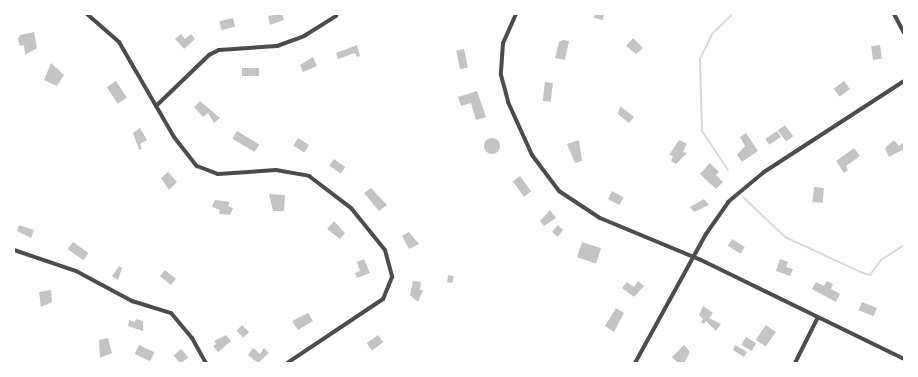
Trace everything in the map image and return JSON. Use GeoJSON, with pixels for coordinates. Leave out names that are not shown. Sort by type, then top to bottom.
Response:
{"type":"FeatureCollection","features":[{"type":"Feature","properties":{"kind":"street"},"geometry":{"type":"LineString","coordinates":[[87,14],[119,42],[183,151],[202,169],[218,174],[276,170],[309,176],[359,216],[388,257],[392,277],[383,299],[287,363]]}},
{"type":"Feature","properties":{"kind":"street"},"geometry":{"type":"LineString","coordinates":[[516,14],[501,50],[501,75],[508,102],[544,174],[559,191],[600,218],[694,257],[904,359]]}},
{"type":"Feature","properties":{"kind":"street"},"geometry":{"type":"LineString","coordinates":[[894,14],[904,33]]}},
{"type":"Feature","properties":{"kind":"street"},"geometry":{"type":"LineString","coordinates":[[156,106],[208,55],[219,50],[277,46],[304,36],[336,16]]}},
{"type":"Feature","properties":{"kind":"street"},"geometry":{"type":"LineString","coordinates":[[634,363],[722,210],[748,184],[904,81]]}},
{"type":"Feature","properties":{"kind":"street"},"geometry":{"type":"LineString","coordinates":[[14,250],[76,271],[132,301],[171,313],[192,338],[206,363]]}},
{"type":"Feature","properties":{"kind":"street"},"geometry":{"type":"LineString","coordinates":[[795,363],[818,317]]}},
{"type":"Feature","properties":{"kind":"building"},"geometry":{"type":"Polygon","coordinates":[[[282,14],[284,20],[270,25],[268,16],[282,14]]]}},
{"type":"Feature","properties":{"kind":"building"},"geometry":{"type":"Polygon","coordinates":[[[595,14],[604,14],[603,20],[594,18],[595,14]]]}},
{"type":"Feature","properties":{"kind":"building"},"geometry":{"type":"Polygon","coordinates":[[[233,18],[235,27],[221,30],[219,21],[233,18]]]}},
{"type":"Feature","properties":{"kind":"building"},"geometry":{"type":"Polygon","coordinates":[[[34,32],[37,48],[25,55],[24,45],[20,46],[18,39],[20,35],[34,32]]]}},
{"type":"Feature","properties":{"kind":"building"},"geometry":{"type":"Polygon","coordinates":[[[181,34],[185,39],[191,34],[195,39],[184,49],[175,39],[181,34]]]}},
{"type":"Feature","properties":{"kind":"building"},"geometry":{"type":"Polygon","coordinates":[[[633,38],[643,48],[636,54],[626,46],[633,38]]]}},
{"type":"Feature","properties":{"kind":"building"},"geometry":{"type":"Polygon","coordinates":[[[563,40],[569,41],[565,60],[555,58],[559,42],[563,40]]]}},
{"type":"Feature","properties":{"kind":"building"},"geometry":{"type":"Polygon","coordinates":[[[357,45],[360,56],[357,57],[355,53],[338,59],[336,53],[357,45]]]}},
{"type":"Feature","properties":{"kind":"building"},"geometry":{"type":"Polygon","coordinates":[[[880,45],[882,59],[873,60],[871,46],[880,45]]]}},
{"type":"Feature","properties":{"kind":"building"},"geometry":{"type":"Polygon","coordinates":[[[464,49],[468,68],[460,69],[456,51],[464,49]]]}},
{"type":"Feature","properties":{"kind":"building"},"geometry":{"type":"Polygon","coordinates":[[[313,57],[317,66],[303,72],[300,65],[313,57]]]}},
{"type":"Feature","properties":{"kind":"building"},"geometry":{"type":"Polygon","coordinates":[[[51,63],[64,75],[57,86],[44,80],[51,63]]]}},
{"type":"Feature","properties":{"kind":"building"},"geometry":{"type":"Polygon","coordinates":[[[242,68],[259,68],[259,76],[242,76],[242,68]]]}},
{"type":"Feature","properties":{"kind":"building"},"geometry":{"type":"Polygon","coordinates":[[[116,81],[127,98],[118,104],[107,87],[116,81]]]}},
{"type":"Feature","properties":{"kind":"building"},"geometry":{"type":"Polygon","coordinates":[[[844,81],[850,89],[840,97],[834,89],[844,81]]]}},
{"type":"Feature","properties":{"kind":"building"},"geometry":{"type":"Polygon","coordinates":[[[545,82],[553,83],[551,102],[543,101],[545,82]]]}},
{"type":"Feature","properties":{"kind":"building"},"geometry":{"type":"Polygon","coordinates":[[[477,91],[486,117],[476,120],[471,103],[461,106],[458,97],[477,91]]]}},
{"type":"Feature","properties":{"kind":"building"},"geometry":{"type":"Polygon","coordinates":[[[200,101],[220,118],[214,123],[208,113],[203,117],[194,107],[200,101]]]}},
{"type":"Feature","properties":{"kind":"building"},"geometry":{"type":"Polygon","coordinates":[[[620,106],[634,117],[629,123],[618,114],[620,106]]]}},
{"type":"Feature","properties":{"kind":"building"},"geometry":{"type":"Polygon","coordinates":[[[785,125],[793,136],[786,142],[778,130],[785,125]]]}},
{"type":"Feature","properties":{"kind":"building"},"geometry":{"type":"Polygon","coordinates":[[[140,128],[147,140],[140,144],[142,149],[139,150],[133,133],[140,128]]]}},
{"type":"Feature","properties":{"kind":"building"},"geometry":{"type":"Polygon","coordinates":[[[237,131],[259,144],[255,152],[232,139],[237,131]]]}},
{"type":"Feature","properties":{"kind":"building"},"geometry":{"type":"Polygon","coordinates":[[[777,131],[781,137],[769,145],[765,139],[777,131]]]}},
{"type":"Feature","properties":{"kind":"building"},"geometry":{"type":"Polygon","coordinates":[[[746,133],[758,151],[742,162],[737,155],[745,146],[740,137],[746,133]]]}},
{"type":"Feature","properties":{"kind":"building"},"geometry":{"type":"Polygon","coordinates":[[[298,138],[309,145],[304,153],[293,146],[298,138]]]}},
{"type":"Feature","properties":{"kind":"building"},"geometry":{"type":"Polygon","coordinates":[[[492,138],[498,140],[500,146],[498,152],[492,154],[486,152],[484,146],[486,140],[492,138]]]}},
{"type":"Feature","properties":{"kind":"building"},"geometry":{"type":"Polygon","coordinates":[[[579,140],[582,161],[575,163],[567,144],[579,140]]]}},
{"type":"Feature","properties":{"kind":"building"},"geometry":{"type":"Polygon","coordinates":[[[679,140],[687,144],[683,152],[687,153],[676,164],[671,161],[673,156],[669,155],[679,140]]]}},
{"type":"Feature","properties":{"kind":"building"},"geometry":{"type":"Polygon","coordinates":[[[894,140],[899,146],[903,143],[904,149],[889,157],[885,148],[894,140]]]}},
{"type":"Feature","properties":{"kind":"building"},"geometry":{"type":"Polygon","coordinates":[[[854,148],[860,156],[846,166],[848,170],[844,173],[836,161],[854,148]]]}},
{"type":"Feature","properties":{"kind":"building"},"geometry":{"type":"Polygon","coordinates":[[[334,159],[345,167],[341,174],[329,165],[334,159]]]}},
{"type":"Feature","properties":{"kind":"building"},"geometry":{"type":"Polygon","coordinates":[[[710,163],[719,172],[716,175],[723,182],[716,189],[700,174],[710,163]]]}},
{"type":"Feature","properties":{"kind":"building"},"geometry":{"type":"Polygon","coordinates":[[[168,172],[177,182],[169,190],[161,178],[168,172]]]}},
{"type":"Feature","properties":{"kind":"building"},"geometry":{"type":"Polygon","coordinates":[[[520,176],[531,191],[524,197],[513,181],[520,176]]]}},
{"type":"Feature","properties":{"kind":"building"},"geometry":{"type":"Polygon","coordinates":[[[814,187],[824,188],[822,203],[812,202],[814,187]]]}},
{"type":"Feature","properties":{"kind":"building"},"geometry":{"type":"Polygon","coordinates":[[[371,188],[387,205],[379,211],[364,193],[371,188]]]}},
{"type":"Feature","properties":{"kind":"building"},"geometry":{"type":"Polygon","coordinates":[[[612,191],[624,197],[619,205],[608,199],[612,191]]]}},
{"type":"Feature","properties":{"kind":"building"},"geometry":{"type":"Polygon","coordinates":[[[269,194],[285,195],[284,211],[273,211],[269,194]]]}},
{"type":"Feature","properties":{"kind":"building"},"geometry":{"type":"Polygon","coordinates":[[[704,199],[709,205],[694,212],[690,207],[704,199]]]}},
{"type":"Feature","properties":{"kind":"building"},"geometry":{"type":"Polygon","coordinates":[[[215,200],[230,202],[228,206],[233,208],[230,215],[219,214],[220,210],[212,207],[215,200]]]}},
{"type":"Feature","properties":{"kind":"building"},"geometry":{"type":"Polygon","coordinates":[[[550,210],[556,218],[544,226],[540,221],[550,210]]]}},
{"type":"Feature","properties":{"kind":"building"},"geometry":{"type":"Polygon","coordinates":[[[334,221],[345,233],[340,239],[327,229],[334,221]]]}},
{"type":"Feature","properties":{"kind":"building"},"geometry":{"type":"Polygon","coordinates":[[[19,225],[34,230],[31,238],[17,231],[19,225]]]}},
{"type":"Feature","properties":{"kind":"building"},"geometry":{"type":"Polygon","coordinates":[[[558,225],[563,230],[558,237],[552,232],[558,225]]]}},
{"type":"Feature","properties":{"kind":"building"},"geometry":{"type":"Polygon","coordinates":[[[409,232],[419,244],[409,249],[402,236],[409,232]]]}},
{"type":"Feature","properties":{"kind":"building"},"geometry":{"type":"Polygon","coordinates":[[[732,239],[745,247],[740,254],[728,246],[732,239]]]}},
{"type":"Feature","properties":{"kind":"building"},"geometry":{"type":"Polygon","coordinates":[[[73,242],[89,253],[83,260],[68,249],[73,242]]]}},
{"type":"Feature","properties":{"kind":"building"},"geometry":{"type":"Polygon","coordinates":[[[582,242],[601,248],[596,263],[577,257],[582,242]]]}},
{"type":"Feature","properties":{"kind":"building"},"geometry":{"type":"Polygon","coordinates":[[[364,259],[370,273],[357,278],[355,273],[360,271],[357,262],[364,259]]]}},
{"type":"Feature","properties":{"kind":"building"},"geometry":{"type":"Polygon","coordinates":[[[780,259],[788,262],[786,267],[793,269],[790,276],[776,271],[780,259]]]}},
{"type":"Feature","properties":{"kind":"building"},"geometry":{"type":"Polygon","coordinates":[[[119,266],[122,268],[118,280],[112,276],[119,266]]]}},
{"type":"Feature","properties":{"kind":"building"},"geometry":{"type":"Polygon","coordinates":[[[165,270],[176,279],[171,285],[160,276],[165,270]]]}},
{"type":"Feature","properties":{"kind":"building"},"geometry":{"type":"Polygon","coordinates":[[[448,275],[454,276],[452,283],[447,282],[448,275]]]}},
{"type":"Feature","properties":{"kind":"building"},"geometry":{"type":"Polygon","coordinates":[[[413,281],[421,282],[420,290],[423,290],[418,302],[410,295],[413,281]]]}},
{"type":"Feature","properties":{"kind":"building"},"geometry":{"type":"Polygon","coordinates":[[[638,281],[644,286],[634,297],[622,288],[627,282],[634,287],[638,281]]]}},
{"type":"Feature","properties":{"kind":"building"},"geometry":{"type":"Polygon","coordinates":[[[827,281],[833,284],[831,289],[840,294],[836,302],[812,289],[816,282],[824,286],[827,281]]]}},
{"type":"Feature","properties":{"kind":"building"},"geometry":{"type":"Polygon","coordinates":[[[51,290],[52,302],[41,307],[39,292],[51,290]]]}},
{"type":"Feature","properties":{"kind":"building"},"geometry":{"type":"Polygon","coordinates":[[[862,302],[877,308],[873,316],[859,310],[862,302]]]}},
{"type":"Feature","properties":{"kind":"building"},"geometry":{"type":"Polygon","coordinates":[[[703,306],[713,313],[709,318],[721,324],[716,331],[706,321],[704,324],[701,322],[703,319],[699,315],[703,306]]]}},
{"type":"Feature","properties":{"kind":"building"},"geometry":{"type":"Polygon","coordinates":[[[616,308],[624,313],[614,332],[605,326],[616,308]]]}},
{"type":"Feature","properties":{"kind":"building"},"geometry":{"type":"Polygon","coordinates":[[[308,313],[313,321],[298,330],[292,321],[308,313]]]}},
{"type":"Feature","properties":{"kind":"building"},"geometry":{"type":"Polygon","coordinates":[[[136,319],[143,321],[143,331],[128,326],[129,320],[135,322],[136,319]]]}},
{"type":"Feature","properties":{"kind":"building"},"geometry":{"type":"Polygon","coordinates":[[[242,325],[249,332],[243,338],[236,331],[242,325]]]}},
{"type":"Feature","properties":{"kind":"building"},"geometry":{"type":"Polygon","coordinates":[[[766,325],[776,332],[766,347],[756,340],[766,325]]]}},
{"type":"Feature","properties":{"kind":"building"},"geometry":{"type":"Polygon","coordinates":[[[226,335],[231,341],[218,352],[213,346],[216,344],[214,341],[226,335]]]}},
{"type":"Feature","properties":{"kind":"building"},"geometry":{"type":"Polygon","coordinates":[[[378,335],[383,342],[372,351],[367,343],[378,335]]]}},
{"type":"Feature","properties":{"kind":"building"},"geometry":{"type":"Polygon","coordinates":[[[746,337],[756,343],[752,351],[741,345],[746,337]]]}},
{"type":"Feature","properties":{"kind":"building"},"geometry":{"type":"Polygon","coordinates":[[[108,338],[112,353],[100,358],[99,340],[108,338]]]}},
{"type":"Feature","properties":{"kind":"building"},"geometry":{"type":"Polygon","coordinates":[[[139,345],[154,352],[150,361],[135,354],[139,345]]]}},
{"type":"Feature","properties":{"kind":"building"},"geometry":{"type":"Polygon","coordinates":[[[684,345],[690,352],[684,363],[678,363],[672,357],[684,345]]]}},
{"type":"Feature","properties":{"kind":"building"},"geometry":{"type":"Polygon","coordinates":[[[735,345],[747,352],[744,357],[733,350],[735,345]]]}},
{"type":"Feature","properties":{"kind":"building"},"geometry":{"type":"Polygon","coordinates":[[[253,348],[260,354],[264,348],[269,353],[258,363],[248,355],[253,348]]]}},
{"type":"Feature","properties":{"kind":"building"},"geometry":{"type":"Polygon","coordinates":[[[181,349],[188,357],[180,363],[173,356],[181,349]]]}},
{"type":"Feature","properties":{"kind":"waterway"},"geometry":{"type":"LineString","coordinates":[[728,170],[702,131],[700,59],[712,34],[733,14]]}},
{"type":"Feature","properties":{"kind":"waterway"},"geometry":{"type":"LineString","coordinates":[[743,197],[785,237],[863,273],[870,275],[881,260],[904,245]]}}]}
